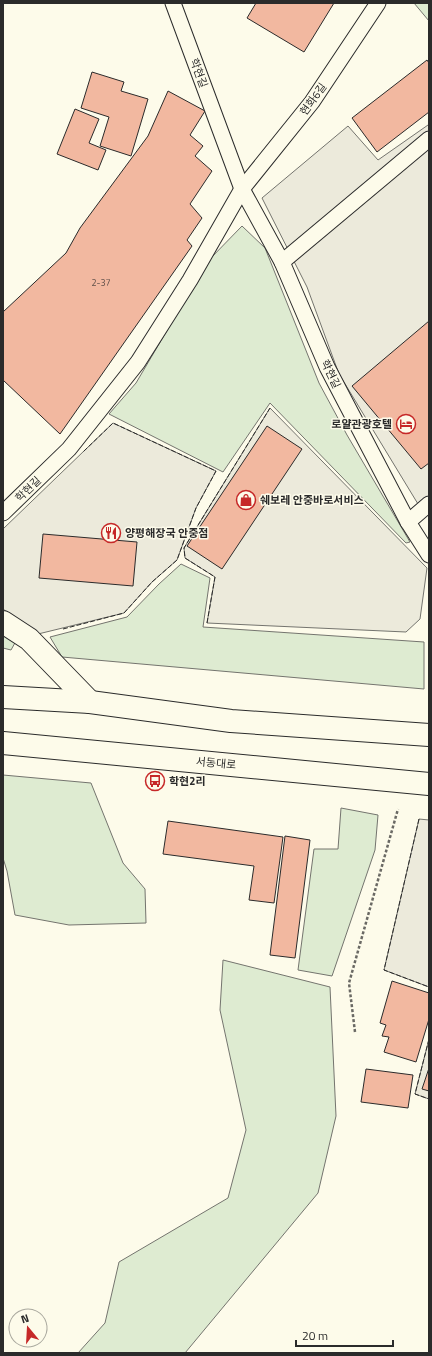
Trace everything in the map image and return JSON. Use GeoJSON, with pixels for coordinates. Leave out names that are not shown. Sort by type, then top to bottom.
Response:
{"type":"FeatureCollection","features":[{"type":"Feature","properties":{"kind":"main road"},"geometry":{"type":"LineString","coordinates":[[3,622],[29,639],[90,702]]}},
{"type":"Feature","properties":{"kind":"main road"},"geometry":{"type":"LineString","coordinates":[[3,697],[90,702],[231,721],[429,735]]}},
{"type":"Feature","properties":{"kind":"main road","name":"서동대로"},"geometry":{"type":"LineString","coordinates":[[3,743],[429,784]]}},
{"type":"Feature","properties":{"kind":"lane","name":"학현길"},"geometry":{"type":"LineString","coordinates":[[174,3],[242,189],[282,262],[327,367],[408,522],[429,555]]}},
{"type":"Feature","properties":{"kind":"lane","name":"현화6길"},"geometry":{"type":"LineString","coordinates":[[242,189],[312,102],[378,3]]}},
{"type":"Feature","properties":{"kind":"lane"},"geometry":{"type":"LineString","coordinates":[[282,262],[429,139]]}},
{"type":"Feature","properties":{"kind":"lane","name":"학현길"},"geometry":{"type":"LineString","coordinates":[[3,512],[68,449],[138,362],[190,280],[242,189]]}},
{"type":"Feature","properties":{"kind":"lane"},"geometry":{"type":"LineString","coordinates":[[408,522],[429,504]]}},
{"type":"Feature","properties":{"kind":"path"},"geometry":{"type":"LineString","coordinates":[[355,1032],[349,983],[404,782]]}},
{"type":"Feature","properties":{"kind":"green space"},"geometry":{"type":"Polygon","coordinates":[[[414,3],[429,3],[429,21],[414,3]]]}},
{"type":"Feature","properties":{"kind":"green space"},"geometry":{"type":"Polygon","coordinates":[[[242,226],[265,248],[319,383],[347,435],[410,542],[406,543],[270,403],[223,472],[109,414],[136,383],[208,261],[242,226]]]}},
{"type":"Feature","properties":{"kind":"green space"},"geometry":{"type":"Polygon","coordinates":[[[181,564],[210,578],[203,627],[424,642],[424,689],[62,657],[50,637],[127,617],[181,564]]]}},
{"type":"Feature","properties":{"kind":"green space"},"geometry":{"type":"Polygon","coordinates":[[[3,634],[16,641],[11,650],[3,648],[3,634]]]}},
{"type":"Feature","properties":{"kind":"green space"},"geometry":{"type":"Polygon","coordinates":[[[3,775],[91,783],[123,863],[145,889],[146,923],[69,925],[15,915],[7,871],[3,858],[3,775]]]}},
{"type":"Feature","properties":{"kind":"green space"},"geometry":{"type":"Polygon","coordinates":[[[341,808],[378,815],[375,850],[332,976],[298,970],[314,849],[338,849],[341,808]]]}},
{"type":"Feature","properties":{"kind":"green space"},"geometry":{"type":"Polygon","coordinates":[[[223,960],[330,987],[336,1116],[318,1193],[185,1353],[78,1353],[105,1323],[119,1262],[228,1198],[246,1130],[220,1010],[223,960]]]}},
{"type":"Feature","properties":{"kind":"shaded area"},"geometry":{"type":"Polygon","coordinates":[[[428,125],[429,516],[418,504],[339,374],[307,287],[262,198],[348,126],[378,160],[428,125]]]}},
{"type":"Feature","properties":{"kind":"shaded area"},"geometry":{"type":"Polygon","coordinates":[[[270,408],[427,568],[420,619],[406,632],[207,623],[215,577],[185,558],[184,548],[270,408]]]}},
{"type":"Feature","properties":{"kind":"shaded area"},"geometry":{"type":"Polygon","coordinates":[[[113,423],[216,471],[196,508],[177,560],[152,582],[124,613],[38,634],[3,609],[3,529],[113,423]]]}},
{"type":"Feature","properties":{"kind":"shaded area"},"geometry":{"type":"Polygon","coordinates":[[[419,819],[429,820],[429,987],[384,970],[419,819]]]}},
{"type":"Feature","properties":{"kind":"shaded area"},"geometry":{"type":"Polygon","coordinates":[[[429,1039],[429,1099],[415,1094],[429,1039]]]}},
{"type":"Feature","properties":{"kind":"building"},"geometry":{"type":"Polygon","coordinates":[[[256,3],[334,3],[304,52],[247,18],[256,3]]]}},
{"type":"Feature","properties":{"kind":"building"},"geometry":{"type":"Polygon","coordinates":[[[427,60],[429,63],[429,112],[377,152],[352,118],[427,60]]]}},
{"type":"Feature","properties":{"kind":"building"},"geometry":{"type":"Polygon","coordinates":[[[92,72],[124,82],[121,91],[148,99],[131,156],[100,146],[109,117],[81,108],[92,72]]]}},
{"type":"Feature","properties":{"kind":"building"},"geometry":{"type":"Polygon","coordinates":[[[168,91],[205,111],[190,135],[203,146],[195,156],[212,171],[190,204],[202,218],[187,240],[192,246],[60,434],[3,380],[3,312],[66,253],[80,228],[148,136],[168,91]]]}},
{"type":"Feature","properties":{"kind":"building"},"geometry":{"type":"Polygon","coordinates":[[[75,109],[99,119],[89,143],[106,150],[98,170],[57,154],[75,109]]]}},
{"type":"Feature","properties":{"kind":"building","name":"로얄관광호텔"},"geometry":{"type":"Polygon","coordinates":[[[429,321],[429,463],[421,469],[352,386],[429,321]]]}},
{"type":"Feature","properties":{"kind":"building"},"geometry":{"type":"Polygon","coordinates":[[[267,426],[302,449],[222,569],[187,546],[267,426]]]}},
{"type":"Feature","properties":{"kind":"building"},"geometry":{"type":"Polygon","coordinates":[[[43,534],[137,542],[133,586],[39,578],[43,534]]]}},
{"type":"Feature","properties":{"kind":"building"},"geometry":{"type":"Polygon","coordinates":[[[168,821],[283,837],[274,903],[249,900],[254,866],[163,854],[168,821]]]}},
{"type":"Feature","properties":{"kind":"building"},"geometry":{"type":"Polygon","coordinates":[[[285,836],[310,840],[295,958],[270,955],[285,836]]]}},
{"type":"Feature","properties":{"kind":"building"},"geometry":{"type":"Polygon","coordinates":[[[392,981],[429,993],[429,1019],[416,1062],[384,1052],[389,1037],[382,1036],[386,1025],[380,1023],[392,981]]]}},
{"type":"Feature","properties":{"kind":"building"},"geometry":{"type":"Polygon","coordinates":[[[429,1068],[429,1091],[422,1089],[429,1068]]]}},
{"type":"Feature","properties":{"kind":"building"},"geometry":{"type":"Polygon","coordinates":[[[366,1069],[413,1075],[408,1108],[361,1102],[366,1069]]]}},
{"type":"Feature","properties":{"kind":"fence"},"geometry":{"type":"LineString","coordinates":[[207,623],[215,577],[185,558],[184,548],[270,408]]}},
{"type":"Feature","properties":{"kind":"fence"},"geometry":{"type":"LineString","coordinates":[[63,629],[124,613],[152,582],[177,560],[196,508],[216,471],[113,423],[83,452]]}},
{"type":"Feature","properties":{"kind":"fence"},"geometry":{"type":"LineString","coordinates":[[419,819],[384,970],[429,987]]}},
{"type":"Feature","properties":{"kind":"fence"},"geometry":{"type":"LineString","coordinates":[[429,1039],[415,1094],[429,1099]]}},
{"type":"Feature","properties":{"kind":"place","name":"로얄관광호텔"},"geometry":{"type":"Point","coordinates":[406,424]}},
{"type":"Feature","properties":{"kind":"place","name":"쉐보레 안중바로서비스"},"geometry":{"type":"Point","coordinates":[246,500]}},
{"type":"Feature","properties":{"kind":"place","name":"양평해장국 안중점"},"geometry":{"type":"Point","coordinates":[111,533]}},
{"type":"Feature","properties":{"kind":"place","name":"학현2리"},"geometry":{"type":"Point","coordinates":[155,781]}}]}
